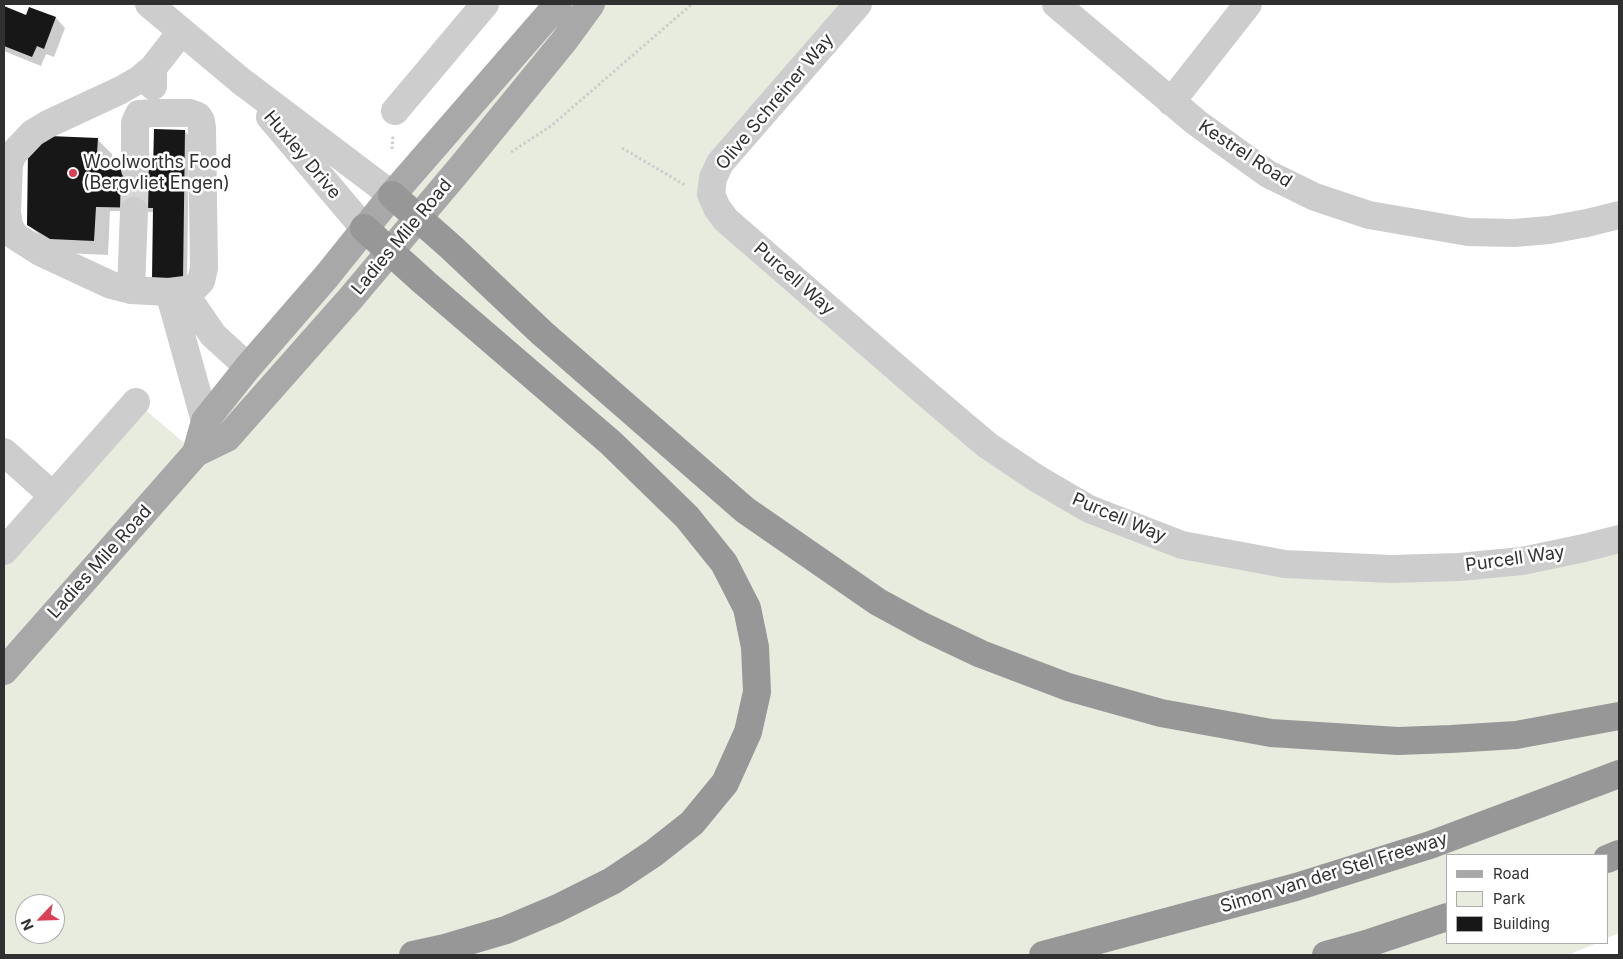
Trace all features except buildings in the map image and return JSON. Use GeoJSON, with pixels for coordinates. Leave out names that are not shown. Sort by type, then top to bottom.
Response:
{"type":"FeatureCollection","features":[{"type":"Feature","properties":{"kind":"highway"},"geometry":{"type":"LineString","coordinates":[[392,195],[542,333],[746,510],[878,602],[924,627],[981,654],[1068,687],[1161,713],[1271,733],[1398,741],[1452,740],[1516,735],[1619,716]]}},
{"type":"Feature","properties":{"kind":"highway"},"geometry":{"type":"LineString","coordinates":[[364,228],[611,443],[687,516],[724,563],[747,608],[755,648],[757,692],[748,732],[725,783],[692,823],[654,853],[612,881],[558,908],[506,930],[413,955]]}},
{"type":"Feature","properties":{"kind":"highway","name":"Simon van der Stel Freeway"},"geometry":{"type":"LineString","coordinates":[[1042,955],[1296,888],[1430,845],[1619,774]]}},
{"type":"Feature","properties":{"kind":"highway"},"geometry":{"type":"LineString","coordinates":[[1326,955],[1446,917]]}},
{"type":"Feature","properties":{"kind":"highway"},"geometry":{"type":"LineString","coordinates":[[1380,955],[1446,927]]}},
{"type":"Feature","properties":{"kind":"main road","name":"Ladies Mile Road"},"geometry":{"type":"LineString","coordinates":[[196,454],[205,421],[248,367],[326,277],[392,195],[558,4]]}},
{"type":"Feature","properties":{"kind":"main road","name":"Ladies Mile Road"},"geometry":{"type":"LineString","coordinates":[[4,671],[196,454],[227,438],[419,218],[564,41],[591,4]]}},
{"type":"Feature","properties":{"kind":"street","name":"Huxley Drive"},"geometry":{"type":"LineString","coordinates":[[149,4],[241,81],[392,195]]}},
{"type":"Feature","properties":{"kind":"street"},"geometry":{"type":"LineString","coordinates":[[395,111],[486,4]]}},
{"type":"Feature","properties":{"kind":"street","name":"Olive Schreiner Way"},"geometry":{"type":"LineString","coordinates":[[714,201],[713,178],[720,163],[858,4]]}},
{"type":"Feature","properties":{"kind":"street","name":"Kestrel Road"},"geometry":{"type":"LineString","coordinates":[[1056,4],[1210,133],[1268,174],[1315,197],[1369,215],[1468,232],[1514,233],[1549,230],[1619,215]]}},
{"type":"Feature","properties":{"kind":"street"},"geometry":{"type":"LineString","coordinates":[[1171,102],[1248,4]]}},
{"type":"Feature","properties":{"kind":"street"},"geometry":{"type":"LineString","coordinates":[[135,169],[135,123],[139,114],[193,114],[198,116],[201,122],[203,275],[202,281],[193,289],[176,292],[131,290],[111,285],[40,252],[15,236],[9,226],[7,212],[9,164],[13,154],[33,133],[48,124],[121,90],[140,79],[153,68],[181,32]]}},
{"type":"Feature","properties":{"kind":"street"},"geometry":{"type":"LineString","coordinates":[[153,68],[153,113]]}},
{"type":"Feature","properties":{"kind":"street","name":"Huxley Drive"},"geometry":{"type":"LineString","coordinates":[[241,81],[364,228]]}},
{"type":"Feature","properties":{"kind":"street","name":"Purcell Way"},"geometry":{"type":"LineString","coordinates":[[714,201],[726,220],[987,445],[1036,478],[1089,509],[1182,545],[1285,564],[1391,569],[1459,567],[1522,560],[1619,539]]}},
{"type":"Feature","properties":{"kind":"street"},"geometry":{"type":"LineString","coordinates":[[131,290],[134,211]]}},
{"type":"Feature","properties":{"kind":"street"},"geometry":{"type":"LineString","coordinates":[[176,292],[213,335],[248,367]]}},
{"type":"Feature","properties":{"kind":"street"},"geometry":{"type":"LineString","coordinates":[[176,292],[205,421]]}},
{"type":"Feature","properties":{"kind":"street"},"geometry":{"type":"LineString","coordinates":[[4,551],[136,402]]}},
{"type":"Feature","properties":{"kind":"street"},"geometry":{"type":"LineString","coordinates":[[4,452],[52,495]]}},
{"type":"Feature","properties":{"kind":"path"},"geometry":{"type":"LineString","coordinates":[[510,152],[551,126],[692,4]]}},
{"type":"Feature","properties":{"kind":"path"},"geometry":{"type":"LineString","coordinates":[[622,148],[714,201]]}},
{"type":"Feature","properties":{"kind":"green space"},"geometry":{"type":"Polygon","coordinates":[[[558,4],[858,4],[711,194],[921,389],[1136,528],[1391,569],[1619,539],[1619,933],[1608,938],[1608,854],[1446,854],[1446,944],[1595,944],[1568,955],[4,955],[4,551],[136,402],[196,453],[205,421],[558,4]]]}},
{"type":"Feature","properties":{"kind":"tunnel"},"geometry":{"type":"LineString","coordinates":[[134,211],[135,169]]}},
{"type":"Feature","properties":{"kind":"place","name":"Woolworths Food (Bergvliet Engen)"},"geometry":{"type":"Point","coordinates":[73,173]}}]}
